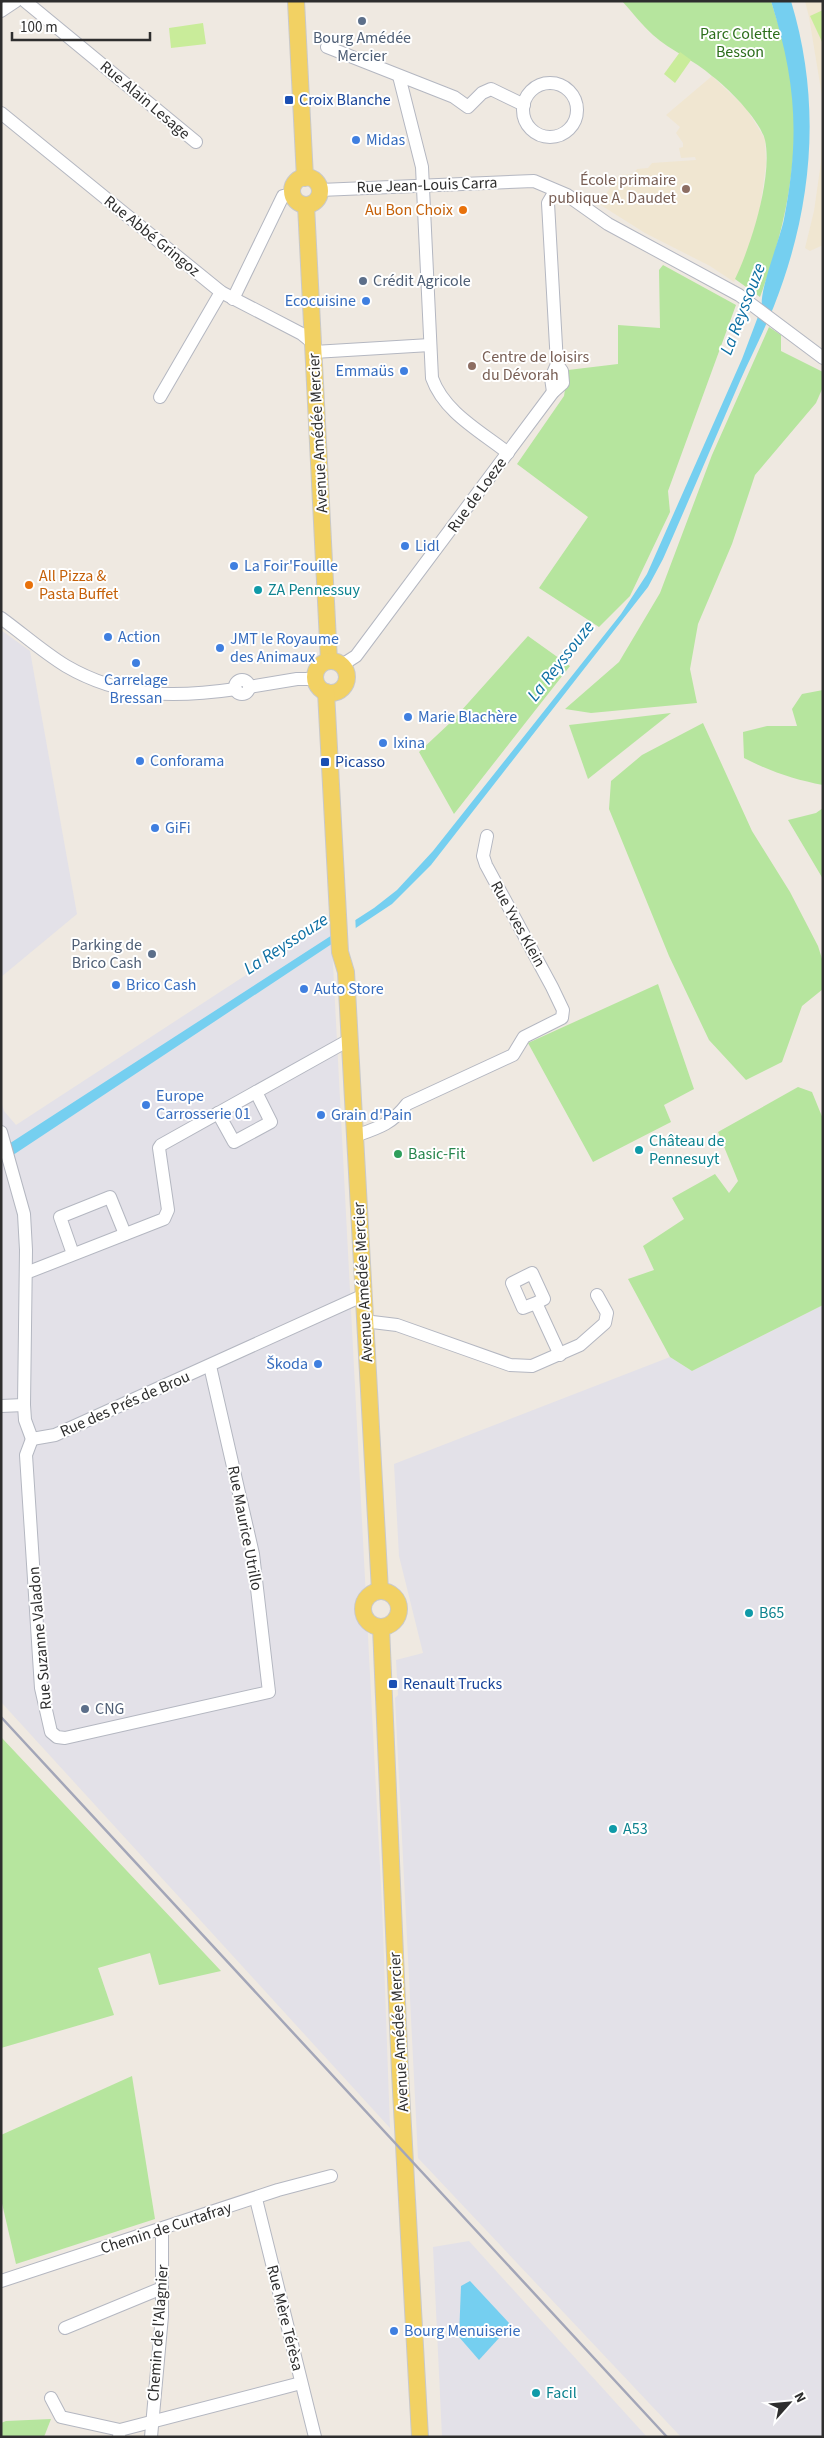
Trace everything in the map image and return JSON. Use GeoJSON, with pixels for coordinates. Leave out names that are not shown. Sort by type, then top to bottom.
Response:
{"type":"FeatureCollection","features":[{"type":"Feature","properties":{"kind":"main road"},"geometry":{"type":"LineString","coordinates":[[296,1],[305,178]]}},
{"type":"Feature","properties":{"kind":"main road"},"geometry":{"type":"LineString","coordinates":[[305,178],[316,182],[320,190],[315,202],[300,200],[295,184],[305,178]]}},
{"type":"Feature","properties":{"kind":"main road","name":"Avenue Amédée Mercier"},"geometry":{"type":"LineString","coordinates":[[300,200],[314,347],[335,663]]}},
{"type":"Feature","properties":{"kind":"main road"},"geometry":{"type":"LineString","coordinates":[[335,663],[345,670],[346,680],[344,685],[331,692],[319,687],[315,679],[320,665],[335,663]]}},
{"type":"Feature","properties":{"kind":"main road","name":"Avenue Amédée Mercier"},"geometry":{"type":"LineString","coordinates":[[331,692],[344,930],[349,951],[346,972],[349,1040],[380,1591]]}},
{"type":"Feature","properties":{"kind":"main road"},"geometry":{"type":"LineString","coordinates":[[380,1591],[393,1596],[399,1609],[394,1622],[381,1627],[370,1623],[364,1613],[365,1601],[369,1596],[380,1591]]}},
{"type":"Feature","properties":{"kind":"main road","name":"Avenue Amédée Mercier"},"geometry":{"type":"LineString","coordinates":[[381,1627],[400,2072],[420,2437]]}},
{"type":"Feature","properties":{"kind":"street"},"geometry":{"type":"LineString","coordinates":[[1,10],[16,1]]}},
{"type":"Feature","properties":{"kind":"street","name":"Rue Alain Lesage"},"geometry":{"type":"LineString","coordinates":[[25,1],[196,142]]}},
{"type":"Feature","properties":{"kind":"street"},"geometry":{"type":"LineString","coordinates":[[327,47],[454,97],[468,107],[482,93],[490,89],[524,105]]}},
{"type":"Feature","properties":{"kind":"street"},"geometry":{"type":"LineString","coordinates":[[398,76],[422,167],[432,378],[437,393],[445,404],[508,453]]}},
{"type":"Feature","properties":{"kind":"street"},"geometry":{"type":"LineString","coordinates":[[549,83],[558,84],[572,94],[576,102],[576,119],[567,132],[560,136],[544,137],[530,128],[525,121],[524,105],[532,90],[549,83]]}},
{"type":"Feature","properties":{"kind":"street","name":"Rue Abbé Gringoz"},"geometry":{"type":"LineString","coordinates":[[1,113],[221,292],[302,334],[314,347]]}},
{"type":"Feature","properties":{"kind":"street","name":"Rue Jean-Louis Carra"},"geometry":{"type":"LineString","coordinates":[[320,190],[534,181],[555,191]]}},
{"type":"Feature","properties":{"kind":"street"},"geometry":{"type":"LineString","coordinates":[[555,191],[567,194],[608,224],[700,273],[752,304],[823,358]]}},
{"type":"Feature","properties":{"kind":"street","name":"Rue de Loeze"},"geometry":{"type":"LineString","coordinates":[[335,663],[356,656],[553,392],[551,378],[557,364],[548,203],[555,191]]}},
{"type":"Feature","properties":{"kind":"street"},"geometry":{"type":"LineString","coordinates":[[233,299],[283,196],[300,200]]}},
{"type":"Feature","properties":{"kind":"street"},"geometry":{"type":"LineString","coordinates":[[160,397],[221,292]]}},
{"type":"Feature","properties":{"kind":"street"},"geometry":{"type":"LineString","coordinates":[[314,347],[430,345]]}},
{"type":"Feature","properties":{"kind":"street"},"geometry":{"type":"LineString","coordinates":[[1,618],[66,666],[134,692],[193,695],[236,689],[236,684],[242,680],[246,681],[249,687],[297,679],[315,679]]}},
{"type":"Feature","properties":{"kind":"street","name":"Rue Yves Klein"},"geometry":{"type":"LineString","coordinates":[[355,1136],[382,1126],[396,1118],[407,1104],[513,1055],[524,1037],[562,1018],[563,1010],[486,865],[484,856],[488,836]]}},
{"type":"Feature","properties":{"kind":"street"},"geometry":{"type":"LineString","coordinates":[[26,1272],[164,1219],[167,1215],[159,1148],[161,1145],[349,1040]]}},
{"type":"Feature","properties":{"kind":"street"},"geometry":{"type":"LineString","coordinates":[[218,1113],[234,1142],[271,1122],[256,1092]]}},
{"type":"Feature","properties":{"kind":"street"},"geometry":{"type":"LineString","coordinates":[[2,1136],[24,1214],[26,1272],[24,1405],[25,1420],[32,1439]]}},
{"type":"Feature","properties":{"kind":"street"},"geometry":{"type":"LineString","coordinates":[[73,1254],[60,1217],[110,1197],[125,1234]]}},
{"type":"Feature","properties":{"kind":"street"},"geometry":{"type":"LineString","coordinates":[[364,1321],[396,1325],[510,1365],[532,1366],[580,1345],[605,1323],[607,1313],[597,1295]]}},
{"type":"Feature","properties":{"kind":"street","name":"Rue des Prés de Brou"},"geometry":{"type":"LineString","coordinates":[[32,1439],[55,1435],[362,1296]]}},
{"type":"Feature","properties":{"kind":"street"},"geometry":{"type":"LineString","coordinates":[[536,1303],[560,1355]]}},
{"type":"Feature","properties":{"kind":"street","name":"Rue Maurice Utrillo"},"geometry":{"type":"LineString","coordinates":[[210,1366],[253,1554],[270,1692]]}},
{"type":"Feature","properties":{"kind":"street"},"geometry":{"type":"LineString","coordinates":[[1,1406],[24,1405]]}},
{"type":"Feature","properties":{"kind":"street","name":"Rue Suzanne Valadon"},"geometry":{"type":"LineString","coordinates":[[32,1439],[26,1455],[40,1679],[47,1723],[51,1732],[57,1738],[65,1738],[270,1692]]}},
{"type":"Feature","properties":{"kind":"street","name":"Chemin de Curtafray"},"geometry":{"type":"LineString","coordinates":[[1,2281],[256,2199],[278,2190],[331,2176]]}},
{"type":"Feature","properties":{"kind":"street","name":"Rue Mère Térèsa"},"geometry":{"type":"LineString","coordinates":[[256,2199],[315,2437]]}},
{"type":"Feature","properties":{"kind":"street","name":"Chemin de l'Alagnier"},"geometry":{"type":"LineString","coordinates":[[151,2437],[162,2288],[162,2229]]}},
{"type":"Feature","properties":{"kind":"street"},"geometry":{"type":"LineString","coordinates":[[65,2328],[162,2288]]}},
{"type":"Feature","properties":{"kind":"street"},"geometry":{"type":"LineString","coordinates":[[51,2398],[61,2417],[120,2433],[152,2422],[301,2383]]}},
{"type":"Feature","properties":{"kind":"shaded area"},"geometry":{"type":"Polygon","coordinates":[[[805,1],[823,1],[823,102],[809,17],[805,1]]]}},
{"type":"Feature","properties":{"kind":"shaded area","name":"École primaire publique A. Daudet"},"geometry":{"type":"Polygon","coordinates":[[[712,76],[746,108],[765,139],[766,164],[760,209],[746,258],[734,282],[710,266],[645,233],[599,204],[619,175],[634,174],[637,169],[648,168],[652,163],[696,160],[695,157],[681,158],[679,148],[683,147],[683,143],[676,133],[680,127],[666,115],[712,76]]]}},
{"type":"Feature","properties":{"kind":"shaded area"},"geometry":{"type":"Polygon","coordinates":[[[823,109],[823,245],[810,251],[805,248],[814,211],[821,162],[823,109]]]}},
{"type":"Feature","properties":{"kind":"shaded area"},"geometry":{"type":"Polygon","coordinates":[[[1,630],[30,651],[77,914],[1,977],[1,630]]]}},
{"type":"Feature","properties":{"kind":"shaded area"},"geometry":{"type":"Polygon","coordinates":[[[331,926],[382,1905],[390,2128],[1,1702],[1,1101],[4,1111],[16,1125],[298,941],[331,926]]]}},
{"type":"Feature","properties":{"kind":"shaded area","name":"Renault Trucks"},"geometry":{"type":"Polygon","coordinates":[[[823,1305],[823,2437],[681,2437],[418,2158],[395,1698],[398,1695],[396,1660],[423,1653],[399,1556],[394,1464],[670,1357],[692,1371],[823,1305]]]}},
{"type":"Feature","properties":{"kind":"shaded area"},"geometry":{"type":"Polygon","coordinates":[[[469,2241],[647,2437],[442,2437],[433,2247],[469,2241]]]}},
{"type":"Feature","properties":{"kind":"green space","name":"Parc Colette Besson"},"geometry":{"type":"Polygon","coordinates":[[[622,1],[771,1],[788,60],[793,90],[794,150],[785,210],[770,269],[760,297],[735,279],[754,230],[763,191],[767,155],[762,132],[743,105],[726,88],[705,70],[653,35],[622,1]]]}},
{"type":"Feature","properties":{"kind":"green space"},"geometry":{"type":"Polygon","coordinates":[[[823,10],[823,44],[810,16],[823,10]]]}},
{"type":"Feature","properties":{"kind":"green space"},"geometry":{"type":"Polygon","coordinates":[[[203,23],[206,44],[171,48],[169,28],[203,23]]]}},
{"type":"Feature","properties":{"kind":"green space"},"geometry":{"type":"Polygon","coordinates":[[[680,52],[691,60],[675,83],[664,74],[680,52]]]}},
{"type":"Feature","properties":{"kind":"green space"},"geometry":{"type":"Polygon","coordinates":[[[663,265],[736,305],[668,491],[670,512],[630,596],[599,627],[539,588],[588,517],[517,464],[564,396],[568,370],[618,364],[618,325],[660,328],[659,270],[663,265]]]}},
{"type":"Feature","properties":{"kind":"green space"},"geometry":{"type":"Polygon","coordinates":[[[769,327],[781,335],[781,351],[823,372],[823,387],[816,403],[755,475],[732,544],[698,624],[690,669],[697,703],[591,713],[565,709],[619,662],[660,593],[712,455],[769,327]]]}},
{"type":"Feature","properties":{"kind":"green space"},"geometry":{"type":"Polygon","coordinates":[[[528,636],[570,666],[454,814],[419,752],[452,721],[528,636]]]}},
{"type":"Feature","properties":{"kind":"green space"},"geometry":{"type":"Polygon","coordinates":[[[823,690],[823,785],[782,774],[744,758],[743,732],[767,726],[797,726],[792,709],[802,694],[823,690]]]}},
{"type":"Feature","properties":{"kind":"green space"},"geometry":{"type":"Polygon","coordinates":[[[671,713],[588,779],[569,725],[671,713]]]}},
{"type":"Feature","properties":{"kind":"green space"},"geometry":{"type":"Polygon","coordinates":[[[703,723],[752,831],[790,892],[818,946],[823,962],[823,989],[802,1006],[782,1062],[746,1080],[709,1040],[669,956],[609,809],[611,781],[642,755],[703,723]]]}},
{"type":"Feature","properties":{"kind":"green space"},"geometry":{"type":"Polygon","coordinates":[[[823,808],[823,879],[788,820],[816,813],[823,808]]]}},
{"type":"Feature","properties":{"kind":"green space"},"geometry":{"type":"Polygon","coordinates":[[[658,984],[694,1089],[664,1105],[671,1122],[593,1162],[528,1043],[658,984]]]}},
{"type":"Feature","properties":{"kind":"green space"},"geometry":{"type":"Polygon","coordinates":[[[798,1087],[812,1092],[823,1119],[823,1305],[692,1371],[670,1357],[628,1279],[654,1270],[643,1246],[684,1219],[672,1198],[715,1174],[729,1193],[738,1181],[718,1132],[798,1087]]]}},
{"type":"Feature","properties":{"kind":"green space"},"geometry":{"type":"Polygon","coordinates":[[[1,1737],[221,1971],[159,1985],[150,1953],[98,1968],[114,2015],[1,2048],[1,1737]]]}},
{"type":"Feature","properties":{"kind":"green space"},"geometry":{"type":"Polygon","coordinates":[[[132,2076],[155,2219],[16,2264],[1,2199],[1,2135],[132,2076]]]}},
{"type":"Feature","properties":{"kind":"green space"},"geometry":{"type":"Polygon","coordinates":[[[51,2419],[44,2437],[1,2437],[1,2423],[6,2421],[51,2419]]]}},
{"type":"Feature","properties":{"kind":"water"},"geometry":{"type":"Polygon","coordinates":[[[771,1],[791,1],[801,39],[810,116],[809,155],[805,193],[787,269],[774,306],[663,559],[648,587],[431,865],[392,904],[1,1163],[1,1149],[374,908],[397,890],[433,851],[621,614],[647,574],[742,359],[762,306],[767,277],[782,228],[792,161],[793,109],[786,57],[771,1]]]}},
{"type":"Feature","properties":{"kind":"water"},"geometry":{"type":"Polygon","coordinates":[[[470,2281],[511,2325],[479,2360],[459,2337],[461,2286],[470,2281]]]}},
{"type":"Feature","properties":{"kind":"pier"},"geometry":{"type":"Polygon","coordinates":[[[355,915],[356,932],[333,947],[332,930],[355,915]]]}},
{"type":"Feature","properties":{"kind":"railway"},"geometry":{"type":"LineString","coordinates":[[1,1717],[667,2437]]}},
{"type":"Feature","properties":{"kind":"place","name":"Bourg Amédée Mercier"},"geometry":{"type":"Point","coordinates":[362,21]}},
{"type":"Feature","properties":{"kind":"place","name":"Croix Blanche"},"geometry":{"type":"Point","coordinates":[289,100]}},
{"type":"Feature","properties":{"kind":"place","name":"Midas"},"geometry":{"type":"Point","coordinates":[356,140]}},
{"type":"Feature","properties":{"kind":"place","name":"École primaire publique A. Daudet"},"geometry":{"type":"Point","coordinates":[686,189]}},
{"type":"Feature","properties":{"kind":"place","name":"Au Bon Choix"},"geometry":{"type":"Point","coordinates":[463,210]}},
{"type":"Feature","properties":{"kind":"place","name":"Crédit Agricole"},"geometry":{"type":"Point","coordinates":[363,281]}},
{"type":"Feature","properties":{"kind":"place","name":"Ecocuisine"},"geometry":{"type":"Point","coordinates":[366,301]}},
{"type":"Feature","properties":{"kind":"place","name":"Centre de loisirs du Dévorah"},"geometry":{"type":"Point","coordinates":[472,366]}},
{"type":"Feature","properties":{"kind":"place","name":"Emmaüs"},"geometry":{"type":"Point","coordinates":[404,371]}},
{"type":"Feature","properties":{"kind":"place","name":"Lidl"},"geometry":{"type":"Point","coordinates":[405,546]}},
{"type":"Feature","properties":{"kind":"place","name":"La Foir'Fouille"},"geometry":{"type":"Point","coordinates":[234,566]}},
{"type":"Feature","properties":{"kind":"place","name":"All Pizza & Pasta Buffet"},"geometry":{"type":"Point","coordinates":[29,585]}},
{"type":"Feature","properties":{"kind":"place","name":"ZA Pennessuy"},"geometry":{"type":"Point","coordinates":[258,590]}},
{"type":"Feature","properties":{"kind":"place","name":"Action"},"geometry":{"type":"Point","coordinates":[108,637]}},
{"type":"Feature","properties":{"kind":"place","name":"JMT le Royaume des Animaux"},"geometry":{"type":"Point","coordinates":[220,648]}},
{"type":"Feature","properties":{"kind":"place","name":"Carrelage Bressan"},"geometry":{"type":"Point","coordinates":[136,663]}},
{"type":"Feature","properties":{"kind":"place","name":"Marie Blachère"},"geometry":{"type":"Point","coordinates":[408,717]}},
{"type":"Feature","properties":{"kind":"place","name":"Ixina"},"geometry":{"type":"Point","coordinates":[383,743]}},
{"type":"Feature","properties":{"kind":"place","name":"Conforama"},"geometry":{"type":"Point","coordinates":[140,761]}},
{"type":"Feature","properties":{"kind":"place","name":"Picasso"},"geometry":{"type":"Point","coordinates":[325,762]}},
{"type":"Feature","properties":{"kind":"place","name":"GiFi"},"geometry":{"type":"Point","coordinates":[155,828]}},
{"type":"Feature","properties":{"kind":"place","name":"Parking de Brico Cash"},"geometry":{"type":"Point","coordinates":[152,954]}},
{"type":"Feature","properties":{"kind":"place","name":"Brico Cash"},"geometry":{"type":"Point","coordinates":[116,985]}},
{"type":"Feature","properties":{"kind":"place","name":"Auto Store"},"geometry":{"type":"Point","coordinates":[304,989]}},
{"type":"Feature","properties":{"kind":"place","name":"Europe Carrosserie 01"},"geometry":{"type":"Point","coordinates":[146,1105]}},
{"type":"Feature","properties":{"kind":"place","name":"Grain d'Pain"},"geometry":{"type":"Point","coordinates":[321,1115]}},
{"type":"Feature","properties":{"kind":"place","name":"Château de Pennesuyt"},"geometry":{"type":"Point","coordinates":[639,1150]}},
{"type":"Feature","properties":{"kind":"place","name":"Basic-Fit"},"geometry":{"type":"Point","coordinates":[398,1154]}},
{"type":"Feature","properties":{"kind":"place","name":"Škoda"},"geometry":{"type":"Point","coordinates":[318,1364]}},
{"type":"Feature","properties":{"kind":"place","name":"B65"},"geometry":{"type":"Point","coordinates":[749,1613]}},
{"type":"Feature","properties":{"kind":"place","name":"Renault Trucks"},"geometry":{"type":"Point","coordinates":[393,1684]}},
{"type":"Feature","properties":{"kind":"place","name":"CNG"},"geometry":{"type":"Point","coordinates":[85,1709]}},
{"type":"Feature","properties":{"kind":"place","name":"A53"},"geometry":{"type":"Point","coordinates":[613,1829]}},
{"type":"Feature","properties":{"kind":"place","name":"Bourg Menuiserie"},"geometry":{"type":"Point","coordinates":[394,2331]}},
{"type":"Feature","properties":{"kind":"place","name":"Facil"},"geometry":{"type":"Point","coordinates":[536,2393]}},
{"type":"Feature","properties":{"kind":"water label","name":"La Reyssouze"},"geometry":{"type":"Point","coordinates":[743,309]}},
{"type":"Feature","properties":{"kind":"water label","name":"La Reyssouze"},"geometry":{"type":"Point","coordinates":[561,661]}},
{"type":"Feature","properties":{"kind":"water label","name":"La Reyssouze"},"geometry":{"type":"Point","coordinates":[286,944]}}]}
